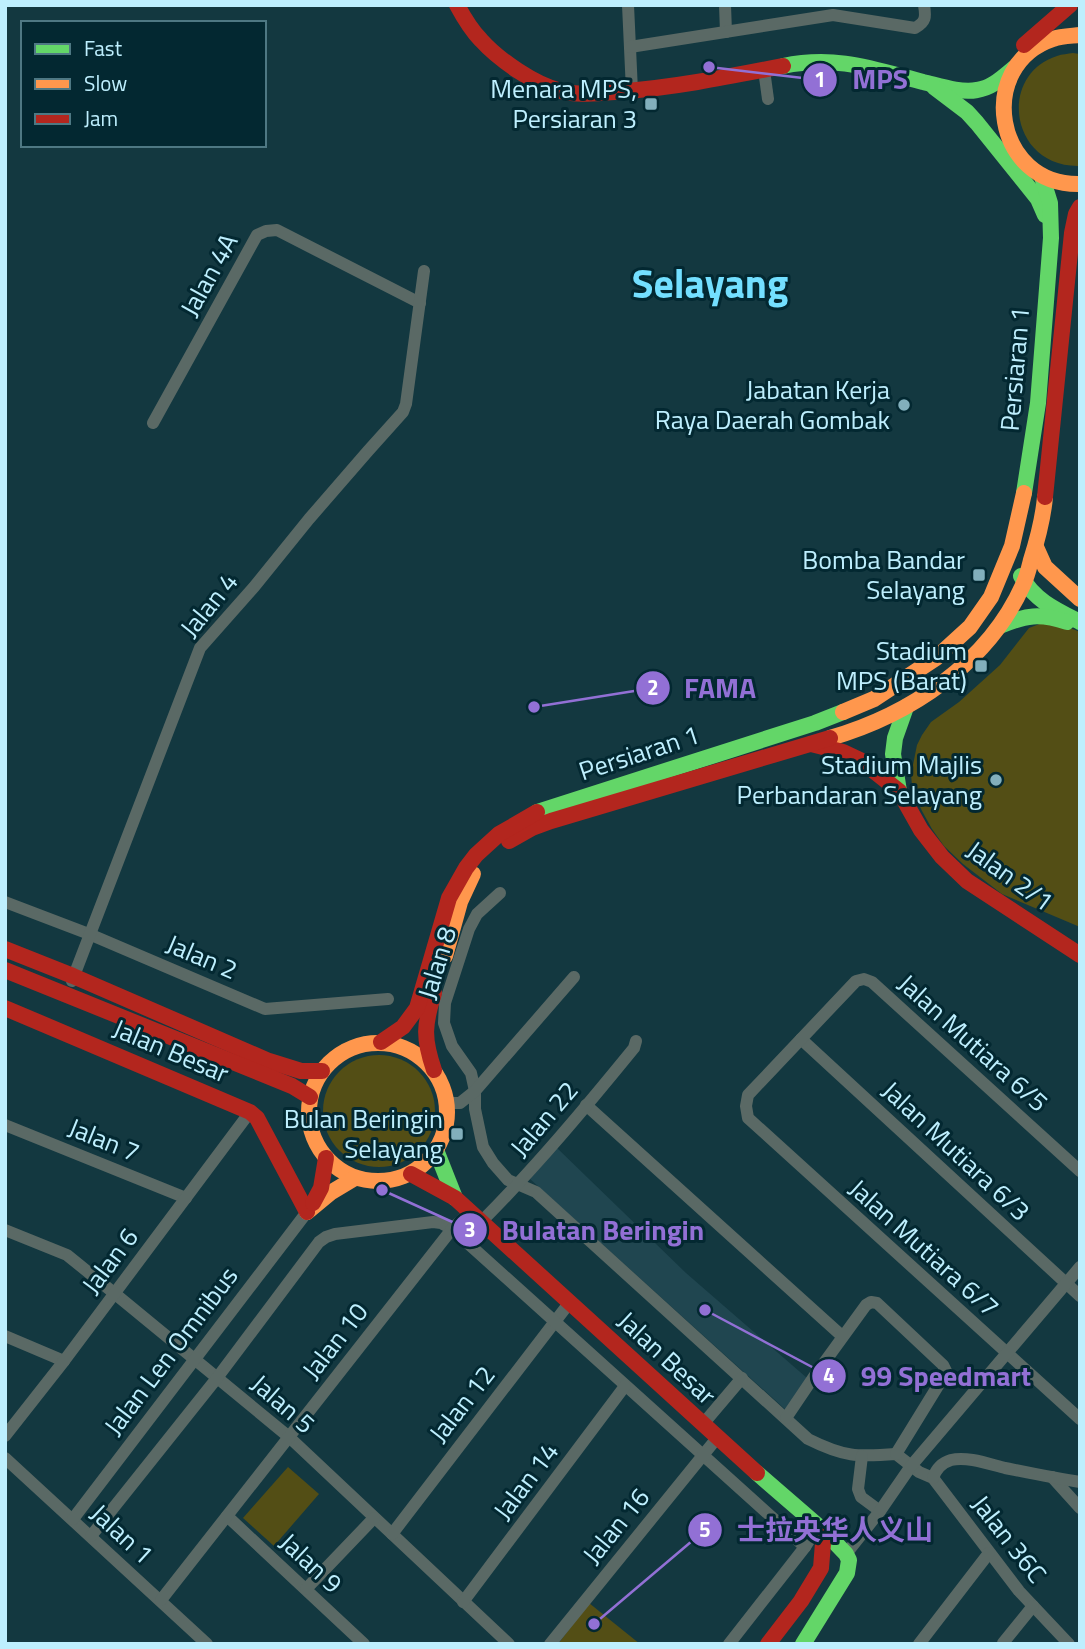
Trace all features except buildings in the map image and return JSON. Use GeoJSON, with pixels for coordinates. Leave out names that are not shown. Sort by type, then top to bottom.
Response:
{"type":"FeatureCollection","features":[{"type":"Feature","properties":{"kind":"main road"},"geometry":{"type":"LineString","coordinates":[[457,5],[465,21],[484,44],[533,80],[561,92],[587,93],[632,91],[700,82],[801,62],[839,62],[947,88],[983,89],[995,83],[1040,44],[1058,27],[1072,5]]}},
{"type":"Feature","properties":{"kind":"main road"},"geometry":{"type":"LineString","coordinates":[[947,88],[985,78],[1072,5]]}},
{"type":"Feature","properties":{"kind":"main road"},"geometry":{"type":"LineString","coordinates":[[1040,44],[1058,37],[1080,35]]}},
{"type":"Feature","properties":{"kind":"main road"},"geometry":{"type":"LineString","coordinates":[[1009,141],[1003,123],[1002,104],[1006,85],[1014,68]]}},
{"type":"Feature","properties":{"kind":"main road"},"geometry":{"type":"LineString","coordinates":[[947,88],[974,107],[1009,141],[1023,161],[1042,177],[1072,185],[1080,184]]}},
{"type":"Feature","properties":{"kind":"main road"},"geometry":{"type":"LineString","coordinates":[[947,88],[1038,200],[1051,228]]}},
{"type":"Feature","properties":{"kind":"main road","name":"Persiaran 1"},"geometry":{"type":"LineString","coordinates":[[381,1042],[403,1027],[417,1008],[456,881],[479,850],[501,833],[543,809],[815,723],[874,699],[899,684],[971,627],[991,597],[1012,546],[1031,456],[1039,389],[1051,228],[1050,203],[1042,177]]}},
{"type":"Feature","properties":{"kind":"main road","name":"Persiaran 1"},"geometry":{"type":"LineString","coordinates":[[434,1070],[425,1046],[425,1023],[466,889],[481,862],[505,843],[551,821],[852,732],[906,707],[950,678],[987,643],[1024,584],[1043,520],[1072,233],[1079,211]]}},
{"type":"Feature","properties":{"kind":"main road"},"geometry":{"type":"LineString","coordinates":[[1031,456],[1033,496],[1018,570],[1032,595],[1080,622]]}},
{"type":"Feature","properties":{"kind":"main road"},"geometry":{"type":"LineString","coordinates":[[1036,547],[1045,567],[1077,593]]}},
{"type":"Feature","properties":{"kind":"main road"},"geometry":{"type":"LineString","coordinates":[[998,628],[1019,617],[1034,614],[1060,619],[1080,627]]}},
{"type":"Feature","properties":{"kind":"main road"},"geometry":{"type":"LineString","coordinates":[[946,649],[961,668]]}},
{"type":"Feature","properties":{"kind":"main road","name":"Jalan 2/1"},"geometry":{"type":"LineString","coordinates":[[906,707],[895,738],[893,754],[900,791],[921,830],[942,857],[967,881],[1080,955]]}},
{"type":"Feature","properties":{"kind":"main road","name":"Jalan 2/1"},"geometry":{"type":"LineString","coordinates":[[811,744],[843,752],[860,761],[900,791]]}},
{"type":"Feature","properties":{"kind":"main road","name":"Jalan Besar"},"geometry":{"type":"LineString","coordinates":[[5,949],[270,1061],[307,1072],[322,1070]]}},
{"type":"Feature","properties":{"kind":"main road","name":"Jalan Besar"},"geometry":{"type":"LineString","coordinates":[[5,970],[292,1086],[310,1097]]}},
{"type":"Feature","properties":{"kind":"main road","name":"Jalan Besar"},"geometry":{"type":"LineString","coordinates":[[5,1008],[250,1112],[257,1118],[307,1212]]}},
{"type":"Feature","properties":{"kind":"main road"},"geometry":{"type":"LineString","coordinates":[[381,1042],[401,1046],[419,1056],[434,1070],[443,1086],[447,1103],[443,1136],[425,1164],[411,1174],[374,1182],[355,1178],[326,1158],[311,1130],[309,1113],[310,1097],[322,1070],[338,1055],[358,1045],[381,1042]]}},
{"type":"Feature","properties":{"kind":"main road","name":"Jalan Besar"},"geometry":{"type":"LineString","coordinates":[[436,1150],[455,1198]]}},
{"type":"Feature","properties":{"kind":"main road","name":"Jalan Len Omnibus"},"geometry":{"type":"LineString","coordinates":[[307,1212],[321,1188],[326,1158]]}},
{"type":"Feature","properties":{"kind":"main road","name":"Jalan Besar"},"geometry":{"type":"LineString","coordinates":[[411,1174],[455,1198],[846,1553]]}},
{"type":"Feature","properties":{"kind":"main road","name":"Jalan Len Omnibus"},"geometry":{"type":"LineString","coordinates":[[307,1212],[330,1193],[355,1178]]}},
{"type":"Feature","properties":{"kind":"main road"},"geometry":{"type":"LineString","coordinates":[[768,1644],[801,1601],[821,1568],[821,1529]]}},
{"type":"Feature","properties":{"kind":"main road"},"geometry":{"type":"LineString","coordinates":[[803,1644],[847,1573],[849,1560],[846,1553]]}},
{"type":"Feature","properties":{"kind":"street"},"geometry":{"type":"LineString","coordinates":[[628,5],[632,91]]}},
{"type":"Feature","properties":{"kind":"street"},"geometry":{"type":"LineString","coordinates":[[725,5],[726,32]]}},
{"type":"Feature","properties":{"kind":"street"},"geometry":{"type":"LineString","coordinates":[[630,47],[726,32],[832,10],[915,28],[922,24],[926,17],[924,5]]}},
{"type":"Feature","properties":{"kind":"street"},"geometry":{"type":"LineString","coordinates":[[764,70],[768,99]]}},
{"type":"Feature","properties":{"kind":"street","name":"Jalan 4A"},"geometry":{"type":"LineString","coordinates":[[153,423],[257,235],[277,230],[420,303]]}},
{"type":"Feature","properties":{"kind":"street","name":"Jalan 4"},"geometry":{"type":"LineString","coordinates":[[73,976],[200,648],[403,412],[424,271]]}},
{"type":"Feature","properties":{"kind":"street","name":"Jalan 8"},"geometry":{"type":"LineString","coordinates":[[500,893],[477,914],[469,929],[445,1003],[444,1023],[452,1045],[471,1073],[483,1147],[493,1163],[508,1180],[536,1192],[808,1439],[845,1454],[896,1454]]}},
{"type":"Feature","properties":{"kind":"street","name":"Jalan 2"},"geometry":{"type":"LineString","coordinates":[[5,902],[89,934],[265,1010],[388,999]]}},
{"type":"Feature","properties":{"kind":"street"},"geometry":{"type":"LineString","coordinates":[[73,976],[73,990],[80,999]]}},
{"type":"Feature","properties":{"kind":"street"},"geometry":{"type":"LineString","coordinates":[[447,1103],[460,1103],[474,1090],[575,977]]}},
{"type":"Feature","properties":{"kind":"street","name":"Jalan Mutiara 6/5"},"geometry":{"type":"LineString","coordinates":[[802,1039],[856,981],[864,979],[872,982],[1080,1171]]}},
{"type":"Feature","properties":{"kind":"street","name":"Jalan Mutiara 6/7"},"geometry":{"type":"LineString","coordinates":[[802,1039],[748,1095],[748,1118],[1080,1419]]}},
{"type":"Feature","properties":{"kind":"street","name":"Jalan Mutiara 6/3"},"geometry":{"type":"LineString","coordinates":[[802,1039],[1080,1296]]}},
{"type":"Feature","properties":{"kind":"street","name":"Jalan 22"},"geometry":{"type":"LineString","coordinates":[[475,1217],[518,1185],[634,1048],[636,1041]]}},
{"type":"Feature","properties":{"kind":"street"},"geometry":{"type":"LineString","coordinates":[[586,1105],[842,1336]]}},
{"type":"Feature","properties":{"kind":"street","name":"Jalan 6"},"geometry":{"type":"LineString","coordinates":[[5,1436],[250,1112]]}},
{"type":"Feature","properties":{"kind":"street","name":"Jalan 7"},"geometry":{"type":"LineString","coordinates":[[5,1125],[186,1198]]}},
{"type":"Feature","properties":{"kind":"street","name":"Jalan Len Omnibus"},"geometry":{"type":"LineString","coordinates":[[73,1519],[307,1212]]}},
{"type":"Feature","properties":{"kind":"street","name":"Jalan 10"},"geometry":{"type":"LineString","coordinates":[[161,1600],[452,1229],[475,1217]]}},
{"type":"Feature","properties":{"kind":"street"},"geometry":{"type":"LineString","coordinates":[[91,1536],[217,1378],[319,1242],[326,1237],[433,1222],[452,1229],[805,1547]]}},
{"type":"Feature","properties":{"kind":"street","name":"Jalan 5"},"geometry":{"type":"LineString","coordinates":[[5,1230],[67,1255],[114,1293],[289,1437],[509,1644]]}},
{"type":"Feature","properties":{"kind":"street"},"geometry":{"type":"LineString","coordinates":[[846,1553],[911,1466],[1080,1267]]}},
{"type":"Feature","properties":{"kind":"street","name":"Jalan 12"},"geometry":{"type":"LineString","coordinates":[[392,1534],[570,1302]]}},
{"type":"Feature","properties":{"kind":"street"},"geometry":{"type":"LineString","coordinates":[[786,1418],[866,1305],[877,1303],[943,1365],[946,1371],[896,1454]]}},
{"type":"Feature","properties":{"kind":"street"},"geometry":{"type":"LineString","coordinates":[[5,1336],[64,1361]]}},
{"type":"Feature","properties":{"kind":"street"},"geometry":{"type":"LineString","coordinates":[[703,1424],[742,1378]]}},
{"type":"Feature","properties":{"kind":"street","name":"Jalan 14"},"geometry":{"type":"LineString","coordinates":[[463,1602],[625,1386]]}},
{"type":"Feature","properties":{"kind":"street","name":"Jalan 16"},"geometry":{"type":"LineString","coordinates":[[550,1644],[717,1438]]}},
{"type":"Feature","properties":{"kind":"street","name":"Jalan 36C"},"geometry":{"type":"LineString","coordinates":[[896,1454],[933,1478],[1018,1591],[1069,1644]]}},
{"type":"Feature","properties":{"kind":"street"},"geometry":{"type":"LineString","coordinates":[[862,1456],[858,1489],[861,1497],[880,1511]]}},
{"type":"Feature","properties":{"kind":"street","name":"Jalan 1"},"geometry":{"type":"LineString","coordinates":[[5,1458],[207,1644]]}},
{"type":"Feature","properties":{"kind":"street"},"geometry":{"type":"LineString","coordinates":[[933,1478],[936,1469],[953,1459],[1080,1482]]}},
{"type":"Feature","properties":{"kind":"street"},"geometry":{"type":"LineString","coordinates":[[1052,1477],[1080,1508]]}},
{"type":"Feature","properties":{"kind":"street","name":"Jalan 9"},"geometry":{"type":"LineString","coordinates":[[227,1516],[364,1644]]}},
{"type":"Feature","properties":{"kind":"street"},"geometry":{"type":"LineString","coordinates":[[306,1590],[374,1518]]}},
{"type":"Feature","properties":{"kind":"street"},"geometry":{"type":"LineString","coordinates":[[729,1644],[821,1529]]}},
{"type":"Feature","properties":{"kind":"street"},"geometry":{"type":"LineString","coordinates":[[919,1644],[989,1553]]}},
{"type":"Feature","properties":{"kind":"street"},"geometry":{"type":"LineString","coordinates":[[1003,1643],[1033,1606]]}},
{"type":"Feature","properties":{"kind":"shaded area"},"geometry":{"type":"Polygon","coordinates":[[[1080,54],[1080,166],[1056,163],[1038,152],[1026,137],[1020,119],[1019,100],[1025,81],[1038,66],[1057,56],[1080,54]]]}},
{"type":"Feature","properties":{"kind":"shaded area","name":"Stadium Majlis Perbandaran Selayang"},"geometry":{"type":"Polygon","coordinates":[[[1042,623],[1080,632],[1080,927],[1002,894],[963,864],[944,846],[932,829],[912,785],[911,775],[917,745],[931,722],[959,702],[1000,665],[1029,628],[1042,623]]]}},
{"type":"Feature","properties":{"kind":"shaded area"},"geometry":{"type":"Polygon","coordinates":[[[379,1055],[401,1059],[419,1071],[431,1089],[435,1111],[431,1133],[419,1151],[401,1163],[379,1167],[357,1163],[339,1151],[327,1133],[323,1111],[327,1089],[339,1071],[357,1059],[379,1055]]]}},
{"type":"Feature","properties":{"kind":"shaded area"},"geometry":{"type":"Polygon","coordinates":[[[557,1148],[686,1273],[807,1378],[786,1410],[530,1179],[557,1148]]]}},
{"type":"Feature","properties":{"kind":"shaded area"},"geometry":{"type":"Polygon","coordinates":[[[288,1467],[319,1494],[274,1546],[243,1518],[288,1467]]]}},
{"type":"Feature","properties":{"kind":"shaded area"},"geometry":{"type":"Polygon","coordinates":[[[589,1603],[640,1644],[558,1644],[589,1603]]]}},
{"type":"Feature","properties":{"kind":"traffic: fast"},"geometry":{"type":"LineString","coordinates":[[783,66],[820,62],[854,65],[964,91],[992,85],[1014,68]]}},
{"type":"Feature","properties":{"kind":"traffic: fast"},"geometry":{"type":"LineString","coordinates":[[934,87],[977,123],[1038,199],[1045,215]]}},
{"type":"Feature","properties":{"kind":"traffic: fast"},"geometry":{"type":"LineString","coordinates":[[1024,493],[1038,403],[1051,238],[1050,203],[1042,177]]}},
{"type":"Feature","properties":{"kind":"traffic: fast"},"geometry":{"type":"LineString","coordinates":[[1021,576],[1039,598],[1080,622]]}},
{"type":"Feature","properties":{"kind":"traffic: fast"},"geometry":{"type":"LineString","coordinates":[[1000,626],[1033,617],[1049,617],[1067,622]]}},
{"type":"Feature","properties":{"kind":"traffic: fast"},"geometry":{"type":"LineString","coordinates":[[899,791],[893,754],[895,738],[906,707]]}},
{"type":"Feature","properties":{"kind":"traffic: fast"},"geometry":{"type":"LineString","coordinates":[[537,812],[843,712]]}},
{"type":"Feature","properties":{"kind":"traffic: fast"},"geometry":{"type":"LineString","coordinates":[[436,1150],[455,1198]]}},
{"type":"Feature","properties":{"kind":"traffic: fast"},"geometry":{"type":"LineString","coordinates":[[757,1473],[824,1531],[849,1560],[847,1573],[803,1644]]}},
{"type":"Feature","properties":{"kind":"traffic: slow"},"geometry":{"type":"LineString","coordinates":[[1080,35],[1053,39],[1028,53],[1012,73],[1005,97],[1005,122],[1013,146],[1029,166],[1051,179],[1080,184]]}},
{"type":"Feature","properties":{"kind":"traffic: slow"},"geometry":{"type":"LineString","coordinates":[[843,712],[874,699],[936,658],[970,627],[991,597],[1012,546],[1024,493]]}},
{"type":"Feature","properties":{"kind":"traffic: slow"},"geometry":{"type":"LineString","coordinates":[[830,738],[860,728],[917,700],[968,662],[989,639],[1008,613],[1026,579],[1040,528],[1045,497]]}},
{"type":"Feature","properties":{"kind":"traffic: slow"},"geometry":{"type":"LineString","coordinates":[[1036,547],[1045,567],[1080,599]]}},
{"type":"Feature","properties":{"kind":"traffic: slow"},"geometry":{"type":"LineString","coordinates":[[445,956],[460,902],[473,874]]}},
{"type":"Feature","properties":{"kind":"traffic: slow"},"geometry":{"type":"LineString","coordinates":[[378,1043],[405,1048],[427,1063],[442,1085],[447,1112],[442,1139],[427,1161],[405,1176],[378,1181],[351,1176],[329,1161],[314,1139],[309,1112],[314,1085],[329,1063],[351,1048],[378,1043]]}},
{"type":"Feature","properties":{"kind":"traffic: slow"},"geometry":{"type":"LineString","coordinates":[[307,1212],[330,1193],[355,1178]]}},
{"type":"Feature","properties":{"kind":"traffic: jam"},"geometry":{"type":"LineString","coordinates":[[457,5],[474,32],[497,56],[540,83],[568,93],[657,88],[783,66]]}},
{"type":"Feature","properties":{"kind":"traffic: jam"},"geometry":{"type":"LineString","coordinates":[[1024,45],[1070,5]]}},
{"type":"Feature","properties":{"kind":"traffic: jam"},"geometry":{"type":"LineString","coordinates":[[1045,497],[1072,233],[1080,207]]}},
{"type":"Feature","properties":{"kind":"traffic: jam"},"geometry":{"type":"LineString","coordinates":[[509,841],[551,821],[830,738]]}},
{"type":"Feature","properties":{"kind":"traffic: jam"},"geometry":{"type":"LineString","coordinates":[[811,744],[843,752],[860,760],[899,791],[921,830],[942,857],[967,881],[1080,955]]}},
{"type":"Feature","properties":{"kind":"traffic: jam"},"geometry":{"type":"LineString","coordinates":[[381,1042],[403,1027],[417,1008],[449,898],[466,868],[499,834],[537,812]]}},
{"type":"Feature","properties":{"kind":"traffic: jam"},"geometry":{"type":"LineString","coordinates":[[5,949],[269,1061],[301,1071],[322,1071]]}},
{"type":"Feature","properties":{"kind":"traffic: jam"},"geometry":{"type":"LineString","coordinates":[[5,970],[292,1086],[310,1097]]}},
{"type":"Feature","properties":{"kind":"traffic: jam"},"geometry":{"type":"LineString","coordinates":[[434,993],[426,1032],[434,1070]]}},
{"type":"Feature","properties":{"kind":"traffic: jam"},"geometry":{"type":"LineString","coordinates":[[5,1008],[250,1112],[257,1118],[307,1212]]}},
{"type":"Feature","properties":{"kind":"traffic: jam"},"geometry":{"type":"LineString","coordinates":[[313,1203],[321,1188],[326,1158]]}},
{"type":"Feature","properties":{"kind":"traffic: jam"},"geometry":{"type":"LineString","coordinates":[[411,1174],[455,1198],[757,1473]]}},
{"type":"Feature","properties":{"kind":"traffic: jam"},"geometry":{"type":"LineString","coordinates":[[768,1644],[801,1601],[821,1568],[824,1531]]}},
{"type":"Feature","properties":{"kind":"place","name":"MPS"},"geometry":{"type":"Point","coordinates":[709,67]}},
{"type":"Feature","properties":{"kind":"place","name":"Menara MPS, Persiaran 3"},"geometry":{"type":"Point","coordinates":[651,104]}},
{"type":"Feature","properties":{"kind":"place","name":"Jabatan Kerja Raya Daerah Gombak"},"geometry":{"type":"Point","coordinates":[904,405]}},
{"type":"Feature","properties":{"kind":"place","name":"Bomba Bandar Selayang"},"geometry":{"type":"Point","coordinates":[979,575]}},
{"type":"Feature","properties":{"kind":"place","name":"Stadium MPS (Barat)"},"geometry":{"type":"Point","coordinates":[981,666]}},
{"type":"Feature","properties":{"kind":"place","name":"FAMA"},"geometry":{"type":"Point","coordinates":[534,707]}},
{"type":"Feature","properties":{"kind":"place","name":"Stadium Majlis Perbandaran Selayang"},"geometry":{"type":"Point","coordinates":[996,780]}},
{"type":"Feature","properties":{"kind":"place","name":"Bulan Beringin Selayang"},"geometry":{"type":"Point","coordinates":[457,1134]}},
{"type":"Feature","properties":{"kind":"place","name":"Bulatan Beringin"},"geometry":{"type":"Point","coordinates":[382,1190]}},
{"type":"Feature","properties":{"kind":"place","name":"99 Speedmart"},"geometry":{"type":"Point","coordinates":[705,1310]}},
{"type":"Feature","properties":{"kind":"place","name":"士拉央华人义山"},"geometry":{"type":"Point","coordinates":[594,1624]}},
{"type":"Feature","properties":{"kind":"district","name":"Selayang"},"geometry":{"type":"Point","coordinates":[710,284]}}]}
